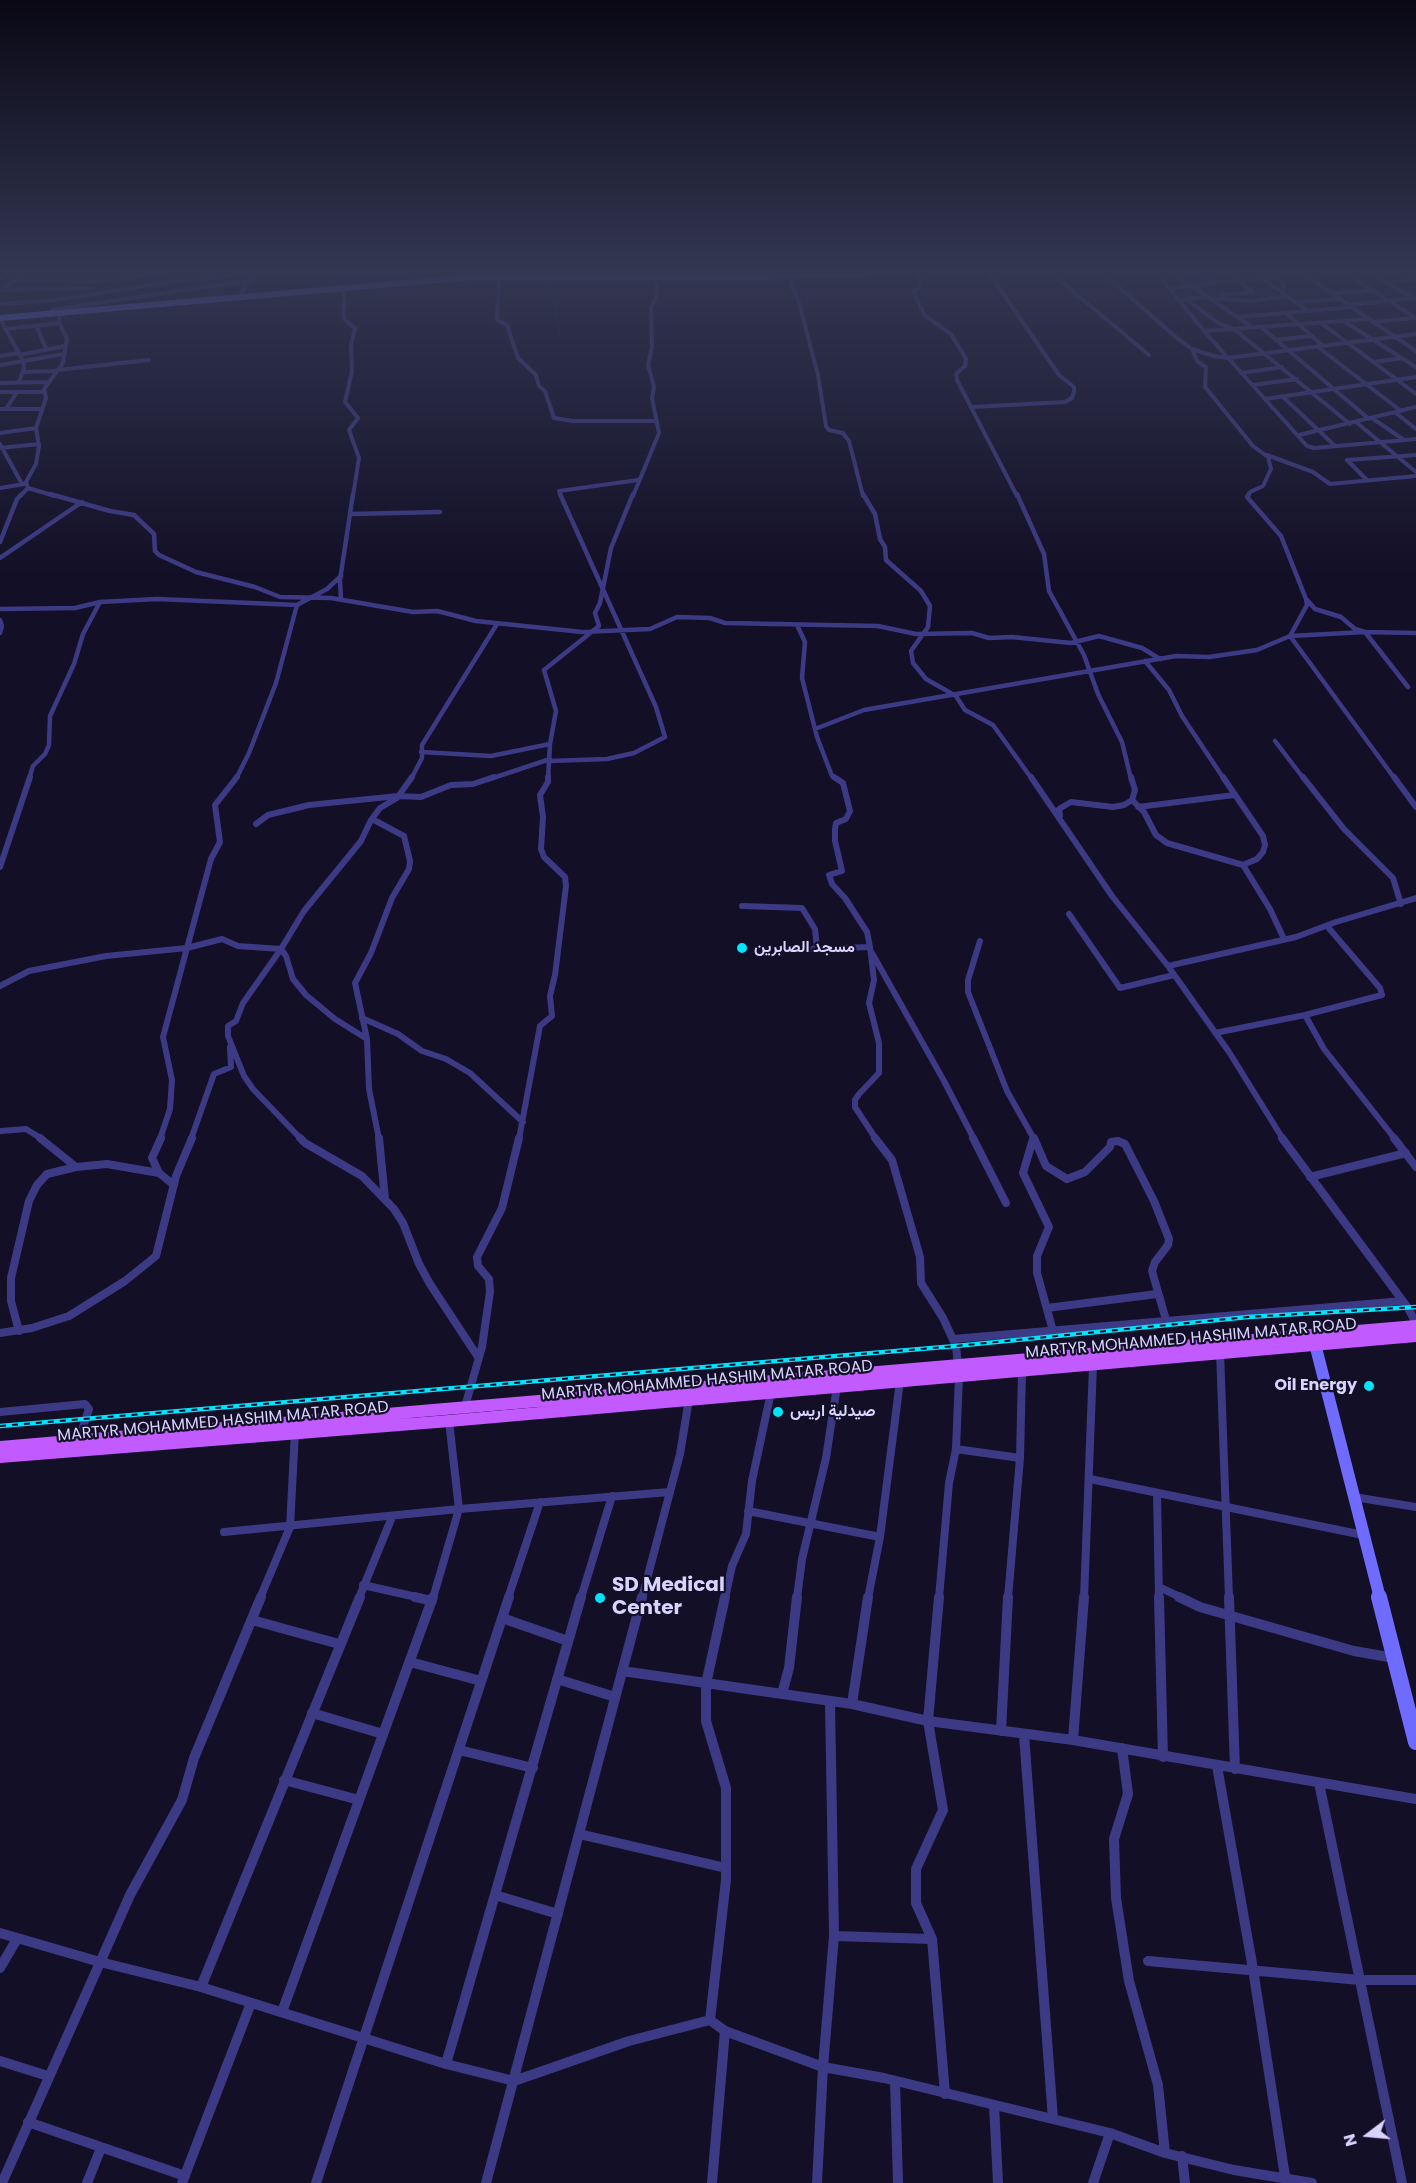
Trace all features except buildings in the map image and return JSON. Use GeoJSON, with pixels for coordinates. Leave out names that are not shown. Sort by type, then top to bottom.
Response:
{"type":"FeatureCollection","features":[{"type":"Feature","properties":{"kind":"main road","name":"MARTYR MOHAMMED HASHIM MATAR ROAD"},"geometry":{"type":"LineString","coordinates":[[0,1457],[449,1421],[463,1414],[1058,1363],[1416,1324]]}},
{"type":"Feature","properties":{"kind":"main road","name":"MARTYR MOHAMMED HASHIM MATAR ROAD"},"geometry":{"type":"LineString","coordinates":[[0,1447],[689,1399],[900,1381],[959,1372],[1022,1371],[1058,1363],[1093,1365],[1416,1336]]}},
{"type":"Feature","properties":{"kind":"street"},"geometry":{"type":"LineString","coordinates":[[19,382],[22,375]]}},
{"type":"Feature","properties":{"kind":"street"},"geometry":{"type":"LineString","coordinates":[[0,542],[17,500],[37,462],[39,444],[36,428],[46,396],[45,392],[54,375]]}},
{"type":"Feature","properties":{"kind":"street"},"geometry":{"type":"LineString","coordinates":[[341,600],[341,576],[359,458],[350,430],[359,419],[345,402],[351,375]]}},
{"type":"Feature","properties":{"kind":"street"},"geometry":{"type":"LineString","coordinates":[[536,375],[538,386],[545,391],[554,418],[573,421],[656,422]]}},
{"type":"Feature","properties":{"kind":"street"},"geometry":{"type":"LineString","coordinates":[[463,1414],[486,1322],[489,1292],[489,1279],[478,1266],[477,1257],[499,1217],[523,1122],[536,1041],[540,1026],[552,1016],[550,996],[566,886],[565,877],[544,857],[541,849],[543,817],[540,795],[548,782],[550,744],[556,711],[544,670],[599,626],[595,613],[603,590],[611,548],[659,433],[652,398],[654,387],[651,375]]}},
{"type":"Feature","properties":{"kind":"street"},"geometry":{"type":"LineString","coordinates":[[818,375],[826,426],[829,430],[843,434],[849,441],[863,495],[875,514],[880,539],[885,547],[886,560],[926,596],[930,606],[928,627],[911,651],[913,663],[926,679],[956,696],[965,710],[993,725],[1051,805],[1112,896],[1168,966],[1249,1083],[1268,1118],[1402,1301],[1416,1324]]}},
{"type":"Feature","properties":{"kind":"street"},"geometry":{"type":"LineString","coordinates":[[957,375],[967,401],[1031,522],[1044,554],[1049,591],[1077,643],[1122,742],[1126,764],[1135,790],[1132,800],[1124,805],[1113,807],[1077,801],[1065,804],[1059,809],[1063,825]]}},
{"type":"Feature","properties":{"kind":"street"},"geometry":{"type":"LineString","coordinates":[[972,407],[1065,402],[1072,398],[1074,387],[1059,375]]}},
{"type":"Feature","properties":{"kind":"street"},"geometry":{"type":"LineString","coordinates":[[1206,375],[1207,390],[1253,446],[1268,457],[1271,469],[1263,486],[1250,492],[1247,497],[1281,536],[1306,599],[1307,605],[1290,636]]}},
{"type":"Feature","properties":{"kind":"street"},"geometry":{"type":"LineString","coordinates":[[1243,375],[1311,448],[1416,439]]}},
{"type":"Feature","properties":{"kind":"street"},"geometry":{"type":"LineString","coordinates":[[1292,375],[1379,442],[1416,474]]}},
{"type":"Feature","properties":{"kind":"street"},"geometry":{"type":"LineString","coordinates":[[1317,375],[1370,419],[1404,440]]}},
{"type":"Feature","properties":{"kind":"street"},"geometry":{"type":"LineString","coordinates":[[1355,375],[1401,411]]}},
{"type":"Feature","properties":{"kind":"street"},"geometry":{"type":"LineString","coordinates":[[1389,375],[1416,394]]}},
{"type":"Feature","properties":{"kind":"street"},"geometry":{"type":"LineString","coordinates":[[1265,399],[1416,377]]}},
{"type":"Feature","properties":{"kind":"street"},"geometry":{"type":"LineString","coordinates":[[1252,385],[1297,379]]}},
{"type":"Feature","properties":{"kind":"street"},"geometry":{"type":"LineString","coordinates":[[0,383],[49,382]]}},
{"type":"Feature","properties":{"kind":"street"},"geometry":{"type":"LineString","coordinates":[[0,392],[45,392]]}},
{"type":"Feature","properties":{"kind":"street"},"geometry":{"type":"LineString","coordinates":[[6,409],[17,392]]}},
{"type":"Feature","properties":{"kind":"street"},"geometry":{"type":"LineString","coordinates":[[1282,396],[1334,445]]}},
{"type":"Feature","properties":{"kind":"street"},"geometry":{"type":"LineString","coordinates":[[1299,435],[1416,407]]}},
{"type":"Feature","properties":{"kind":"street"},"geometry":{"type":"LineString","coordinates":[[0,409],[42,409]]}},
{"type":"Feature","properties":{"kind":"street"},"geometry":{"type":"LineString","coordinates":[[1396,413],[1416,429]]}},
{"type":"Feature","properties":{"kind":"street"},"geometry":{"type":"LineString","coordinates":[[0,433],[36,428]]}},
{"type":"Feature","properties":{"kind":"street"},"geometry":{"type":"LineString","coordinates":[[25,485],[0,447],[39,444]]}},
{"type":"Feature","properties":{"kind":"street"},"geometry":{"type":"LineString","coordinates":[[1264,454],[1314,472],[1330,484],[1416,474]]}},
{"type":"Feature","properties":{"kind":"street"},"geometry":{"type":"LineString","coordinates":[[1366,480],[1347,460],[1416,455]]}},
{"type":"Feature","properties":{"kind":"street"},"geometry":{"type":"LineString","coordinates":[[256,824],[268,815],[286,809],[398,796],[421,797],[451,785],[473,784],[550,760],[556,762],[584,758],[608,759],[634,753],[665,737],[662,722],[623,631],[559,491],[638,480]]}},
{"type":"Feature","properties":{"kind":"street"},"geometry":{"type":"LineString","coordinates":[[0,488],[25,485],[110,511],[134,515],[154,534],[155,551],[159,555],[196,572],[255,587],[279,597],[341,600],[413,612],[437,611],[497,624],[594,632],[650,629],[676,617],[710,618],[725,623],[878,626],[922,634],[972,633],[989,638],[1012,637],[1077,643],[1088,637],[1107,637],[1113,642],[1142,648],[1160,659]]}},
{"type":"Feature","properties":{"kind":"street"},"geometry":{"type":"LineString","coordinates":[[0,558],[82,502]]}},
{"type":"Feature","properties":{"kind":"street"},"geometry":{"type":"LineString","coordinates":[[351,514],[440,512]]}},
{"type":"Feature","properties":{"kind":"street"},"geometry":{"type":"LineString","coordinates":[[0,609],[75,608],[100,602],[178,599],[297,605],[327,589],[341,576]]}},
{"type":"Feature","properties":{"kind":"street"},"geometry":{"type":"LineString","coordinates":[[1306,599],[1315,609],[1341,617],[1355,629],[1365,632],[1408,687]]}},
{"type":"Feature","properties":{"kind":"street"},"geometry":{"type":"LineString","coordinates":[[0,867],[19,815],[33,766],[45,754],[49,745],[50,716],[74,664],[83,634],[100,602]]}},
{"type":"Feature","properties":{"kind":"street"},"geometry":{"type":"LineString","coordinates":[[174,1185],[159,1173],[152,1158],[169,1116],[172,1080],[163,1037],[213,853],[220,842],[215,812],[217,800],[239,775],[249,753],[267,700],[276,683],[297,605]]}},
{"type":"Feature","properties":{"kind":"street"},"geometry":{"type":"LineString","coordinates":[[0,620],[0,633]]}},
{"type":"Feature","properties":{"kind":"street"},"geometry":{"type":"LineString","coordinates":[[0,1333],[49,1324],[69,1316],[117,1287],[149,1263],[160,1246],[174,1185],[214,1074],[231,1067],[228,1026],[236,1021],[243,1003],[281,949],[304,911],[361,841],[380,808],[398,796],[414,775],[422,758],[421,752],[428,735],[497,624]]}},
{"type":"Feature","properties":{"kind":"street"},"geometry":{"type":"LineString","coordinates":[[797,625],[805,642],[802,678],[815,729],[832,776],[843,783],[850,811],[846,819],[836,824],[835,829],[835,841],[842,871],[829,875],[832,884],[845,898],[867,932],[874,980],[869,1003],[879,1043],[879,1073],[859,1094],[855,1100],[855,1107],[862,1121],[892,1160],[920,1257],[921,1283],[953,1339],[959,1372],[956,1449],[949,1483],[928,1721],[943,1810],[916,1869],[916,1903],[932,1939],[945,2094]]}},
{"type":"Feature","properties":{"kind":"street"},"geometry":{"type":"LineString","coordinates":[[815,729],[864,710],[956,696],[1176,656],[1215,657],[1241,653],[1257,650],[1290,636],[1365,632],[1416,633]]}},
{"type":"Feature","properties":{"kind":"street"},"geometry":{"type":"LineString","coordinates":[[1290,636],[1416,807]]}},
{"type":"Feature","properties":{"kind":"street"},"geometry":{"type":"LineString","coordinates":[[1132,800],[1156,835],[1167,843],[1243,865],[1257,859],[1265,845],[1259,828],[1234,795],[1182,716],[1169,690],[1145,662]]}},
{"type":"Feature","properties":{"kind":"street"},"geometry":{"type":"LineString","coordinates":[[1275,741],[1344,829],[1393,878],[1401,904]]}},
{"type":"Feature","properties":{"kind":"street"},"geometry":{"type":"LineString","coordinates":[[421,752],[491,756],[550,744]]}},
{"type":"Feature","properties":{"kind":"street"},"geometry":{"type":"LineString","coordinates":[[1138,807],[1234,795]]}},
{"type":"Feature","properties":{"kind":"street"},"geometry":{"type":"LineString","coordinates":[[372,819],[404,836],[410,861],[409,869],[392,898],[371,953],[355,983],[367,1039],[369,1089],[377,1128],[385,1199]]}},
{"type":"Feature","properties":{"kind":"street"},"geometry":{"type":"LineString","coordinates":[[1243,865],[1270,909],[1284,939]]}},
{"type":"Feature","properties":{"kind":"street"},"geometry":{"type":"LineString","coordinates":[[1168,966],[1284,939],[1416,898]]}},
{"type":"Feature","properties":{"kind":"street"},"geometry":{"type":"LineString","coordinates":[[742,906],[802,908],[815,929],[817,948]]}},
{"type":"Feature","properties":{"kind":"street"},"geometry":{"type":"LineString","coordinates":[[1069,914],[1120,988],[1174,975]]}},
{"type":"Feature","properties":{"kind":"street"},"geometry":{"type":"LineString","coordinates":[[1215,1034],[1305,1015],[1382,994],[1380,988],[1327,926]]}},
{"type":"Feature","properties":{"kind":"street"},"geometry":{"type":"LineString","coordinates":[[0,986],[29,971],[106,956],[187,948],[222,939],[238,946],[281,949]]}},
{"type":"Feature","properties":{"kind":"street"},"geometry":{"type":"LineString","coordinates":[[980,941],[968,980],[970,1001],[1007,1091],[1029,1127],[1046,1166],[1067,1179],[1085,1172],[1110,1147],[1111,1142],[1118,1141],[1125,1144],[1154,1201],[1169,1239],[1168,1245],[1152,1270],[1166,1320]]}},
{"type":"Feature","properties":{"kind":"street"},"geometry":{"type":"LineString","coordinates":[[781,950],[856,946],[870,949],[944,1081],[1006,1203]]}},
{"type":"Feature","properties":{"kind":"street"},"geometry":{"type":"LineString","coordinates":[[281,949],[286,956],[293,979],[299,987],[335,1019],[367,1039]]}},
{"type":"Feature","properties":{"kind":"street"},"geometry":{"type":"LineString","coordinates":[[1305,1015],[1324,1049],[1361,1093],[1416,1167]]}},
{"type":"Feature","properties":{"kind":"street"},"geometry":{"type":"LineString","coordinates":[[362,1018],[398,1034],[423,1051],[446,1059],[470,1073],[523,1122]]}},
{"type":"Feature","properties":{"kind":"street"},"geometry":{"type":"LineString","coordinates":[[231,1045],[244,1076],[253,1089],[316,1151],[362,1176],[385,1199],[404,1223],[419,1264],[478,1358]]}},
{"type":"Feature","properties":{"kind":"street"},"geometry":{"type":"LineString","coordinates":[[1,1131],[20,1128],[26,1130],[50,1144],[76,1167]]}},
{"type":"Feature","properties":{"kind":"street"},"geometry":{"type":"LineString","coordinates":[[1033,1139],[1023,1173],[1049,1227],[1037,1256],[1037,1274],[1053,1331]]}},
{"type":"Feature","properties":{"kind":"street"},"geometry":{"type":"LineString","coordinates":[[1310,1177],[1406,1153]]}},
{"type":"Feature","properties":{"kind":"street"},"geometry":{"type":"LineString","coordinates":[[19,1331],[11,1301],[11,1278],[29,1201],[37,1185],[47,1174],[76,1167],[107,1164],[159,1173]]}},
{"type":"Feature","properties":{"kind":"street"},"geometry":{"type":"LineString","coordinates":[[1047,1308],[1157,1294]]}},
{"type":"Feature","properties":{"kind":"street"},"geometry":{"type":"LineString","coordinates":[[953,1339],[1402,1301]]}},
{"type":"Feature","properties":{"kind":"street"},"geometry":{"type":"LineString","coordinates":[[1315,1344],[1416,1742]]}},
{"type":"Feature","properties":{"kind":"street"},"geometry":{"type":"LineString","coordinates":[[1220,1352],[1235,1769]]}},
{"type":"Feature","properties":{"kind":"street"},"geometry":{"type":"LineString","coordinates":[[1073,1740],[1087,1554],[1093,1365]]}},
{"type":"Feature","properties":{"kind":"street"},"geometry":{"type":"LineString","coordinates":[[1001,1731],[1006,1612],[1020,1458],[1022,1371]]}},
{"type":"Feature","properties":{"kind":"street"},"geometry":{"type":"LineString","coordinates":[[852,1704],[865,1614],[880,1537],[900,1381]]}},
{"type":"Feature","properties":{"kind":"street"},"geometry":{"type":"LineString","coordinates":[[782,1694],[789,1668],[793,1622],[810,1522],[826,1458],[837,1386]]}},
{"type":"Feature","properties":{"kind":"street"},"geometry":{"type":"LineString","coordinates":[[710,2020],[726,1868],[726,1788],[706,1721],[706,1684],[732,1566],[746,1534],[748,1511],[771,1392]]}},
{"type":"Feature","properties":{"kind":"street"},"geometry":{"type":"LineString","coordinates":[[486,2183],[670,1492],[687,1422],[689,1399]]}},
{"type":"Feature","properties":{"kind":"street"},"geometry":{"type":"LineString","coordinates":[[0,1412],[85,1404],[89,1409],[78,1442]]}},
{"type":"Feature","properties":{"kind":"street"},"geometry":{"type":"LineString","coordinates":[[282,2012],[432,1601],[459,1509],[449,1421]]}},
{"type":"Feature","properties":{"kind":"street"},"geometry":{"type":"LineString","coordinates":[[2,2183],[144,1866],[173,1821],[182,1800],[194,1758],[290,1527],[295,1432]]}},
{"type":"Feature","properties":{"kind":"street"},"geometry":{"type":"LineString","coordinates":[[956,1449],[1020,1458]]}},
{"type":"Feature","properties":{"kind":"street"},"geometry":{"type":"LineString","coordinates":[[1090,1479],[1363,1535]]}},
{"type":"Feature","properties":{"kind":"street"},"geometry":{"type":"LineString","coordinates":[[225,1532],[459,1509],[670,1492]]}},
{"type":"Feature","properties":{"kind":"street"},"geometry":{"type":"LineString","coordinates":[[1157,1493],[1163,1757]]}},
{"type":"Feature","properties":{"kind":"street"},"geometry":{"type":"LineString","coordinates":[[446,2064],[612,1496]]}},
{"type":"Feature","properties":{"kind":"street"},"geometry":{"type":"LineString","coordinates":[[1354,1497],[1416,1507]]}},
{"type":"Feature","properties":{"kind":"street"},"geometry":{"type":"LineString","coordinates":[[316,2183],[540,1502]]}},
{"type":"Feature","properties":{"kind":"street"},"geometry":{"type":"LineString","coordinates":[[748,1511],[880,1537]]}},
{"type":"Feature","properties":{"kind":"street"},"geometry":{"type":"LineString","coordinates":[[201,1987],[392,1517]]}},
{"type":"Feature","properties":{"kind":"street"},"geometry":{"type":"LineString","coordinates":[[363,1585],[432,1601]]}},
{"type":"Feature","properties":{"kind":"street"},"geometry":{"type":"LineString","coordinates":[[1159,1587],[1200,1607],[1354,1651],[1395,1658]]}},
{"type":"Feature","properties":{"kind":"street"},"geometry":{"type":"LineString","coordinates":[[502,1618],[568,1641]]}},
{"type":"Feature","properties":{"kind":"street"},"geometry":{"type":"LineString","coordinates":[[252,1620],[339,1644]]}},
{"type":"Feature","properties":{"kind":"street"},"geometry":{"type":"LineString","coordinates":[[410,1662],[482,1681]]}},
{"type":"Feature","properties":{"kind":"street"},"geometry":{"type":"LineString","coordinates":[[622,1671],[852,1704],[928,1721],[1073,1740],[1416,1799]]}},
{"type":"Feature","properties":{"kind":"street"},"geometry":{"type":"LineString","coordinates":[[557,1679],[615,1697]]}},
{"type":"Feature","properties":{"kind":"street"},"geometry":{"type":"LineString","coordinates":[[817,2183],[823,2067],[834,1936],[830,1701]]}},
{"type":"Feature","properties":{"kind":"street"},"geometry":{"type":"LineString","coordinates":[[312,1713],[383,1734]]}},
{"type":"Feature","properties":{"kind":"street"},"geometry":{"type":"LineString","coordinates":[[1024,1735],[1053,2119]]}},
{"type":"Feature","properties":{"kind":"street"},"geometry":{"type":"LineString","coordinates":[[1122,1748],[1128,1794],[1114,1839],[1116,1898],[1129,1981],[1158,2085],[1165,2152]]}},
{"type":"Feature","properties":{"kind":"street"},"geometry":{"type":"LineString","coordinates":[[459,1750],[533,1768]]}},
{"type":"Feature","properties":{"kind":"street"},"geometry":{"type":"LineString","coordinates":[[1217,1766],[1253,1969],[1286,2180]]}},
{"type":"Feature","properties":{"kind":"street"},"geometry":{"type":"LineString","coordinates":[[285,1780],[359,1800]]}},
{"type":"Feature","properties":{"kind":"street"},"geometry":{"type":"LineString","coordinates":[[1319,1783],[1402,2183]]}},
{"type":"Feature","properties":{"kind":"street"},"geometry":{"type":"LineString","coordinates":[[579,1834],[726,1868]]}},
{"type":"Feature","properties":{"kind":"street"},"geometry":{"type":"LineString","coordinates":[[495,1895],[558,1914]]}},
{"type":"Feature","properties":{"kind":"street"},"geometry":{"type":"LineString","coordinates":[[0,1933],[100,1962],[201,1987],[446,2064],[514,2081],[629,2041],[710,2020]]}},
{"type":"Feature","properties":{"kind":"street"},"geometry":{"type":"LineString","coordinates":[[834,1936],[932,1939]]}},
{"type":"Feature","properties":{"kind":"street"},"geometry":{"type":"LineString","coordinates":[[0,1968],[17,1939]]}},
{"type":"Feature","properties":{"kind":"street"},"geometry":{"type":"LineString","coordinates":[[1148,1961],[1360,1980],[1416,1980]]}},
{"type":"Feature","properties":{"kind":"street"},"geometry":{"type":"LineString","coordinates":[[28,2122],[183,2179],[251,2003]]}},
{"type":"Feature","properties":{"kind":"street"},"geometry":{"type":"LineString","coordinates":[[710,2020],[725,2031],[823,2067],[895,2081],[1110,2133],[1165,2152],[1234,2170],[1312,2183]]}},
{"type":"Feature","properties":{"kind":"street"},"geometry":{"type":"LineString","coordinates":[[712,2183],[725,2031]]}},
{"type":"Feature","properties":{"kind":"street"},"geometry":{"type":"LineString","coordinates":[[0,2061],[48,2076]]}},
{"type":"Feature","properties":{"kind":"street"},"geometry":{"type":"LineString","coordinates":[[895,2081],[898,2183]]}},
{"type":"Feature","properties":{"kind":"street"},"geometry":{"type":"LineString","coordinates":[[994,2105],[998,2183]]}},
{"type":"Feature","properties":{"kind":"street"},"geometry":{"type":"LineString","coordinates":[[1093,2183],[1110,2133]]}},
{"type":"Feature","properties":{"kind":"street"},"geometry":{"type":"LineString","coordinates":[[87,2183],[101,2148]]}},
{"type":"Feature","properties":{"kind":"street"},"geometry":{"type":"LineString","coordinates":[[1182,2156],[1185,2183]]}},
{"type":"Feature","properties":{"kind":"railway"},"geometry":{"type":"LineString","coordinates":[[0,1426],[956,1346],[1248,1317],[1416,1307]]}},
{"type":"Feature","properties":{"kind":"place","name":"مسجد الصابرين"},"geometry":{"type":"Point","coordinates":[742,948]}},
{"type":"Feature","properties":{"kind":"place","name":"Oil Energy"},"geometry":{"type":"Point","coordinates":[1369,1386]}},
{"type":"Feature","properties":{"kind":"place","name":"صيدلية اريس"},"geometry":{"type":"Point","coordinates":[778,1412]}},
{"type":"Feature","properties":{"kind":"place","name":"SD Medical Center"},"geometry":{"type":"Point","coordinates":[600,1598]}}]}
